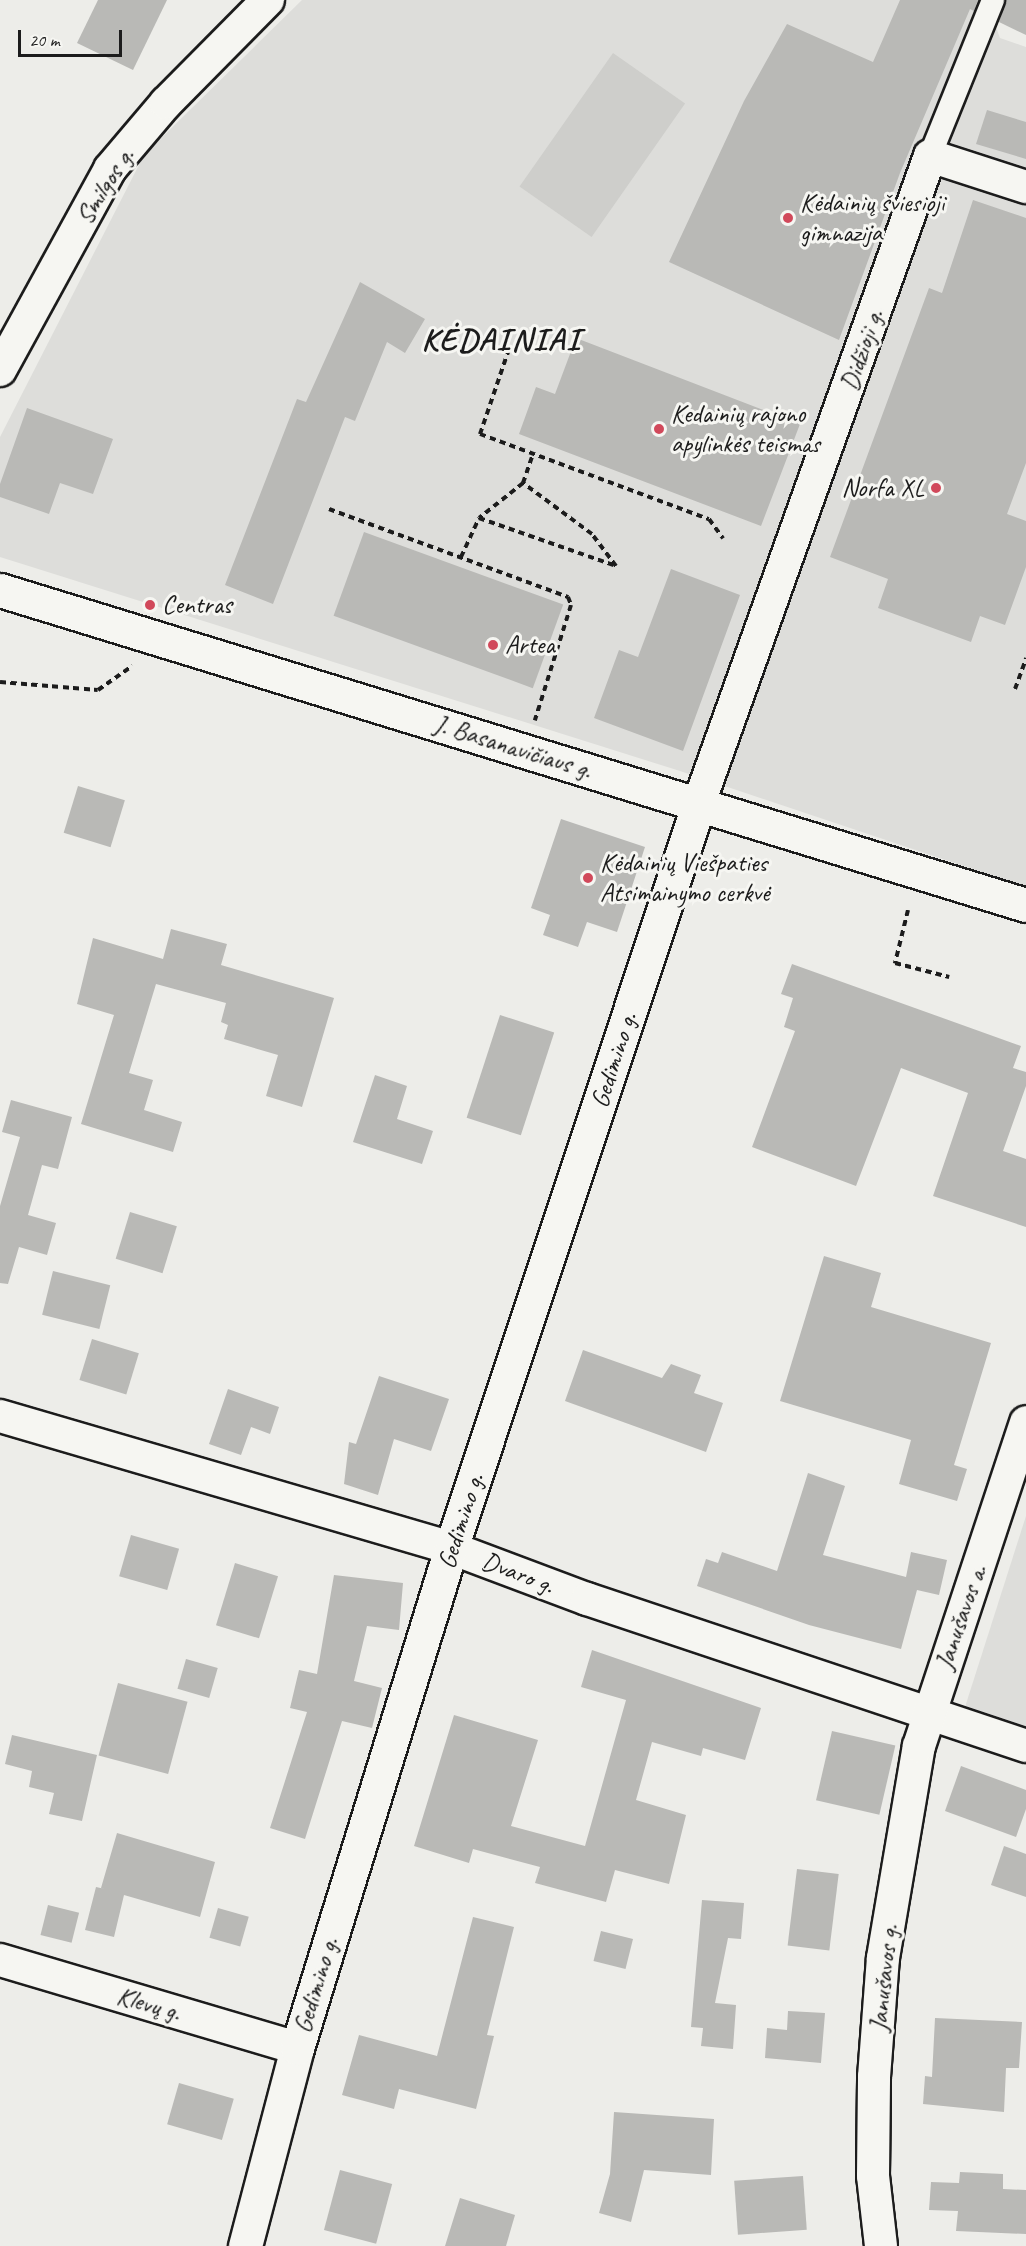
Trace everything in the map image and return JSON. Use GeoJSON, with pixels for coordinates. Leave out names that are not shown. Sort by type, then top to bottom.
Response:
{"type":"FeatureCollection","features":[{"type":"Feature","properties":{"kind":"main road","name":"J. Basanavičiaus g."},"geometry":{"type":"LineString","coordinates":[[0,590],[164,643],[526,750],[1026,905]]}},
{"type":"Feature","properties":{"kind":"main road","name":"Gedimino g."},"geometry":{"type":"LineString","coordinates":[[245,2246],[297,2048],[451,1548],[699,803]]}},
{"type":"Feature","properties":{"kind":"street","name":"Smilgos g."},"geometry":{"type":"LineString","coordinates":[[0,370],[110,169],[166,103],[268,0]]}},
{"type":"Feature","properties":{"kind":"street","name":"Didžioji g."},"geometry":{"type":"LineString","coordinates":[[699,803],[930,156],[993,0]]}},
{"type":"Feature","properties":{"kind":"street"},"geometry":{"type":"LineString","coordinates":[[930,156],[1026,187]]}},
{"type":"Feature","properties":{"kind":"street","name":"Dvaro g."},"geometry":{"type":"LineString","coordinates":[[0,1416],[451,1548],[587,1599],[929,1713]]}},
{"type":"Feature","properties":{"kind":"street","name":"Janušavos a."},"geometry":{"type":"LineString","coordinates":[[929,1713],[1026,1422]]}},
{"type":"Feature","properties":{"kind":"street"},"geometry":{"type":"LineString","coordinates":[[929,1713],[1026,1746]]}},
{"type":"Feature","properties":{"kind":"street","name":"Janušavos g."},"geometry":{"type":"LineString","coordinates":[[881,2246],[873,2165],[883,1958],[919,1746],[929,1713]]}},
{"type":"Feature","properties":{"kind":"street","name":"Klevų g."},"geometry":{"type":"LineString","coordinates":[[0,1960],[297,2048]]}},
{"type":"Feature","properties":{"kind":"path"},"geometry":{"type":"LineString","coordinates":[[509,349],[480,434],[709,519],[723,538]]}},
{"type":"Feature","properties":{"kind":"path"},"geometry":{"type":"LineString","coordinates":[[461,557],[479,518],[523,483],[533,454]]}},
{"type":"Feature","properties":{"kind":"path"},"geometry":{"type":"LineString","coordinates":[[479,518],[616,566],[592,534],[523,483]]}},
{"type":"Feature","properties":{"kind":"path"},"geometry":{"type":"LineString","coordinates":[[329,509],[568,597],[571,605],[526,750]]}},
{"type":"Feature","properties":{"kind":"path"},"geometry":{"type":"LineString","coordinates":[[0,682],[98,690],[164,643]]}},
{"type":"Feature","properties":{"kind":"path"},"geometry":{"type":"LineString","coordinates":[[1015,689],[1026,658]]}},
{"type":"Feature","properties":{"kind":"path"},"geometry":{"type":"LineString","coordinates":[[908,910],[895,963],[948,977]]}},
{"type":"Feature","properties":{"kind":"shaded area"},"geometry":{"type":"Polygon","coordinates":[[[302,0],[986,0],[1000,38],[1026,47],[1026,887],[680,771],[0,557],[0,437],[144,155],[302,0]]]}},
{"type":"Feature","properties":{"kind":"shaded area"},"geometry":{"type":"Polygon","coordinates":[[[613,53],[685,103],[592,237],[520,187],[613,53]]]}},
{"type":"Feature","properties":{"kind":"shaded area"},"geometry":{"type":"Polygon","coordinates":[[[1026,1516],[1026,1728],[965,1707],[1026,1516]]]}},
{"type":"Feature","properties":{"kind":"building"},"geometry":{"type":"Polygon","coordinates":[[[98,0],[167,0],[133,70],[77,43],[98,0]]]}},
{"type":"Feature","properties":{"kind":"building"},"geometry":{"type":"Polygon","coordinates":[[[900,0],[978,0],[974,11],[970,9],[900,173],[839,340],[669,262],[744,101],[787,24],[873,62],[900,0]]]}},
{"type":"Feature","properties":{"kind":"building"},"geometry":{"type":"Polygon","coordinates":[[[1006,0],[1026,0],[1026,35],[999,22],[1006,0]]]}},
{"type":"Feature","properties":{"kind":"building"},"geometry":{"type":"Polygon","coordinates":[[[987,110],[1026,122],[1026,159],[976,144],[987,110]]]}},
{"type":"Feature","properties":{"kind":"building","name":"Norfa XL"},"geometry":{"type":"Polygon","coordinates":[[[973,200],[1026,218],[1026,463],[1007,514],[1026,521],[1026,567],[1005,625],[980,616],[971,642],[878,608],[888,579],[830,557],[929,288],[942,293],[973,200]]]}},
{"type":"Feature","properties":{"kind":"building"},"geometry":{"type":"Polygon","coordinates":[[[360,282],[425,319],[405,353],[387,342],[355,421],[345,417],[273,604],[225,585],[297,399],[306,402],[360,282]]]}},
{"type":"Feature","properties":{"kind":"building","name":"Kedainių rajono apylinkės teismas"},"geometry":{"type":"Polygon","coordinates":[[[576,338],[800,424],[761,526],[519,434],[536,387],[555,394],[576,338]]]}},
{"type":"Feature","properties":{"kind":"building"},"geometry":{"type":"Polygon","coordinates":[[[27,408],[113,439],[93,494],[60,483],[49,514],[0,497],[0,484],[27,408]]]}},
{"type":"Feature","properties":{"kind":"building"},"geometry":{"type":"Polygon","coordinates":[[[364,532],[563,605],[533,688],[334,616],[364,532]]]}},
{"type":"Feature","properties":{"kind":"building"},"geometry":{"type":"Polygon","coordinates":[[[671,569],[740,595],[683,751],[594,718],[619,650],[638,657],[671,569]]]}},
{"type":"Feature","properties":{"kind":"building"},"geometry":{"type":"Polygon","coordinates":[[[78,786],[125,800],[111,847],[64,833],[78,786]]]}},
{"type":"Feature","properties":{"kind":"building","name":"Kėdainių Viešpaties Atsimainymo cerkvė"},"geometry":{"type":"Polygon","coordinates":[[[561,819],[645,847],[617,932],[587,922],[578,947],[543,935],[550,915],[531,908],[561,819]]]}},
{"type":"Feature","properties":{"kind":"building"},"geometry":{"type":"Polygon","coordinates":[[[171,929],[227,944],[221,965],[334,998],[302,1107],[266,1096],[278,1055],[224,1039],[228,1025],[221,1022],[226,1003],[156,984],[129,1073],[153,1080],[144,1110],[182,1122],[173,1152],[81,1124],[114,1015],[77,1004],[93,938],[163,959],[171,929]]]}},
{"type":"Feature","properties":{"kind":"building"},"geometry":{"type":"Polygon","coordinates":[[[792,964],[1021,1046],[1013,1068],[1026,1072],[1026,1086],[1003,1151],[1026,1159],[1026,1227],[933,1196],[968,1093],[901,1068],[856,1186],[752,1147],[795,1031],[784,1027],[793,998],[781,994],[792,964]]]}},
{"type":"Feature","properties":{"kind":"building"},"geometry":{"type":"Polygon","coordinates":[[[500,1015],[554,1033],[521,1135],[467,1118],[500,1015]]]}},
{"type":"Feature","properties":{"kind":"building"},"geometry":{"type":"Polygon","coordinates":[[[375,1075],[407,1086],[397,1119],[433,1131],[422,1164],[353,1142],[375,1075]]]}},
{"type":"Feature","properties":{"kind":"building"},"geometry":{"type":"Polygon","coordinates":[[[11,1100],[72,1117],[58,1169],[42,1165],[28,1215],[56,1223],[47,1255],[19,1247],[8,1284],[0,1283],[0,1206],[20,1137],[2,1132],[11,1100]]]}},
{"type":"Feature","properties":{"kind":"building"},"geometry":{"type":"Polygon","coordinates":[[[130,1212],[177,1226],[163,1273],[116,1259],[130,1212]]]}},
{"type":"Feature","properties":{"kind":"building"},"geometry":{"type":"Polygon","coordinates":[[[824,1256],[881,1273],[871,1307],[991,1343],[954,1465],[967,1469],[957,1501],[899,1484],[911,1440],[780,1401],[824,1256]]]}},
{"type":"Feature","properties":{"kind":"building"},"geometry":{"type":"Polygon","coordinates":[[[53,1271],[110,1285],[99,1329],[42,1315],[53,1271]]]}},
{"type":"Feature","properties":{"kind":"building"},"geometry":{"type":"Polygon","coordinates":[[[92,1339],[139,1353],[126,1394],[79,1380],[92,1339]]]}},
{"type":"Feature","properties":{"kind":"building"},"geometry":{"type":"Polygon","coordinates":[[[583,1350],[662,1378],[671,1364],[701,1375],[694,1393],[723,1403],[706,1452],[565,1401],[583,1350]]]}},
{"type":"Feature","properties":{"kind":"building"},"geometry":{"type":"Polygon","coordinates":[[[379,1376],[449,1399],[431,1451],[394,1439],[378,1495],[344,1484],[349,1442],[356,1444],[379,1376]]]}},
{"type":"Feature","properties":{"kind":"building"},"geometry":{"type":"Polygon","coordinates":[[[228,1389],[279,1407],[270,1434],[251,1427],[241,1455],[209,1444],[228,1389]]]}},
{"type":"Feature","properties":{"kind":"building"},"geometry":{"type":"Polygon","coordinates":[[[808,1473],[845,1486],[823,1555],[906,1577],[911,1552],[947,1560],[939,1595],[917,1590],[901,1649],[809,1625],[697,1586],[706,1559],[718,1563],[722,1552],[777,1571],[808,1473]]]}},
{"type":"Feature","properties":{"kind":"building"},"geometry":{"type":"Polygon","coordinates":[[[131,1535],[179,1549],[167,1590],[119,1576],[131,1535]]]}},
{"type":"Feature","properties":{"kind":"building"},"geometry":{"type":"Polygon","coordinates":[[[235,1563],[278,1576],[259,1638],[216,1625],[235,1563]]]}},
{"type":"Feature","properties":{"kind":"building"},"geometry":{"type":"Polygon","coordinates":[[[334,1575],[403,1583],[399,1630],[367,1626],[354,1681],[382,1688],[372,1728],[342,1721],[305,1839],[270,1828],[307,1712],[290,1708],[299,1670],[317,1674],[334,1575]]]}},
{"type":"Feature","properties":{"kind":"building"},"geometry":{"type":"Polygon","coordinates":[[[592,1650],[761,1708],[745,1760],[703,1748],[701,1756],[652,1742],[636,1800],[686,1815],[669,1884],[615,1870],[606,1902],[535,1883],[540,1867],[473,1849],[469,1863],[414,1846],[454,1715],[538,1740],[511,1826],[585,1846],[626,1700],[581,1687],[592,1650]]]}},
{"type":"Feature","properties":{"kind":"building"},"geometry":{"type":"Polygon","coordinates":[[[186,1659],[218,1668],[209,1698],[177,1689],[186,1659]]]}},
{"type":"Feature","properties":{"kind":"building"},"geometry":{"type":"Polygon","coordinates":[[[118,1683],[188,1702],[168,1774],[99,1755],[118,1683]]]}},
{"type":"Feature","properties":{"kind":"building"},"geometry":{"type":"Polygon","coordinates":[[[832,1731],[895,1746],[879,1815],[816,1800],[832,1731]]]}},
{"type":"Feature","properties":{"kind":"building"},"geometry":{"type":"Polygon","coordinates":[[[12,1735],[97,1755],[82,1821],[49,1814],[54,1793],[29,1787],[32,1771],[5,1764],[12,1735]]]}},
{"type":"Feature","properties":{"kind":"building"},"geometry":{"type":"Polygon","coordinates":[[[961,1766],[1026,1790],[1026,1809],[1016,1837],[945,1811],[961,1766]]]}},
{"type":"Feature","properties":{"kind":"building"},"geometry":{"type":"Polygon","coordinates":[[[117,1833],[215,1862],[200,1917],[124,1895],[114,1937],[85,1930],[96,1887],[105,1889],[101,1888],[117,1833]]]}},
{"type":"Feature","properties":{"kind":"building"},"geometry":{"type":"Polygon","coordinates":[[[1004,1846],[1026,1854],[1026,1897],[991,1885],[1004,1846]]]}},
{"type":"Feature","properties":{"kind":"building"},"geometry":{"type":"Polygon","coordinates":[[[797,1869],[839,1874],[829,1951],[788,1945],[797,1869]]]}},
{"type":"Feature","properties":{"kind":"building"},"geometry":{"type":"Polygon","coordinates":[[[702,1900],[744,1903],[741,1939],[728,1938],[715,2003],[736,2005],[733,2049],[701,2046],[703,2028],[691,2027],[702,1900]]]}},
{"type":"Feature","properties":{"kind":"building"},"geometry":{"type":"Polygon","coordinates":[[[48,1905],[79,1913],[72,1943],[41,1935],[48,1905]]]}},
{"type":"Feature","properties":{"kind":"building"},"geometry":{"type":"Polygon","coordinates":[[[218,1908],[249,1917],[240,1947],[209,1938],[218,1908]]]}},
{"type":"Feature","properties":{"kind":"building"},"geometry":{"type":"Polygon","coordinates":[[[473,1917],[514,1927],[487,2035],[494,2036],[476,2109],[399,2089],[394,2109],[342,2095],[359,2035],[437,2056],[473,1917]]]}},
{"type":"Feature","properties":{"kind":"building"},"geometry":{"type":"Polygon","coordinates":[[[601,1931],[633,1939],[626,1969],[594,1961],[601,1931]]]}},
{"type":"Feature","properties":{"kind":"building"},"geometry":{"type":"Polygon","coordinates":[[[788,2011],[825,2013],[821,2063],[765,2058],[767,2028],[787,2030],[788,2011]]]}},
{"type":"Feature","properties":{"kind":"building"},"geometry":{"type":"Polygon","coordinates":[[[935,2018],[1022,2022],[1019,2068],[1006,2068],[1004,2112],[923,2104],[925,2076],[932,2077],[935,2018]]]}},
{"type":"Feature","properties":{"kind":"building"},"geometry":{"type":"Polygon","coordinates":[[[179,2083],[234,2099],[222,2140],[167,2124],[179,2083]]]}},
{"type":"Feature","properties":{"kind":"building"},"geometry":{"type":"Polygon","coordinates":[[[614,2112],[714,2119],[711,2175],[644,2170],[631,2222],[599,2213],[610,2174],[614,2112]]]}},
{"type":"Feature","properties":{"kind":"building"},"geometry":{"type":"Polygon","coordinates":[[[340,2170],[392,2184],[376,2244],[324,2230],[340,2170]]]}},
{"type":"Feature","properties":{"kind":"building"},"geometry":{"type":"Polygon","coordinates":[[[960,2172],[1003,2174],[1003,2189],[1026,2190],[1026,2234],[956,2231],[958,2211],[929,2210],[931,2182],[959,2183],[960,2172]]]}},
{"type":"Feature","properties":{"kind":"building"},"geometry":{"type":"Polygon","coordinates":[[[803,2176],[807,2230],[738,2235],[734,2181],[803,2176]]]}},
{"type":"Feature","properties":{"kind":"building"},"geometry":{"type":"Polygon","coordinates":[[[460,2198],[515,2215],[506,2246],[445,2246],[460,2198]]]}},
{"type":"Feature","properties":{"kind":"place","name":"Kėdainių šviesioji gimnazija"},"geometry":{"type":"Point","coordinates":[788,218]}},
{"type":"Feature","properties":{"kind":"place","name":"Kedainių rajono apylinkės teismas"},"geometry":{"type":"Point","coordinates":[659,429]}},
{"type":"Feature","properties":{"kind":"place","name":"Norfa XL"},"geometry":{"type":"Point","coordinates":[936,488]}},
{"type":"Feature","properties":{"kind":"place","name":"Centras"},"geometry":{"type":"Point","coordinates":[150,605]}},
{"type":"Feature","properties":{"kind":"place","name":"Artea"},"geometry":{"type":"Point","coordinates":[493,645]}},
{"type":"Feature","properties":{"kind":"place","name":"Kėdainių Viešpaties Atsimainymo cerkvė"},"geometry":{"type":"Point","coordinates":[588,878]}},
{"type":"Feature","properties":{"kind":"district","name":"KĖDAINIAI"},"geometry":{"type":"Point","coordinates":[501,340]}}]}
